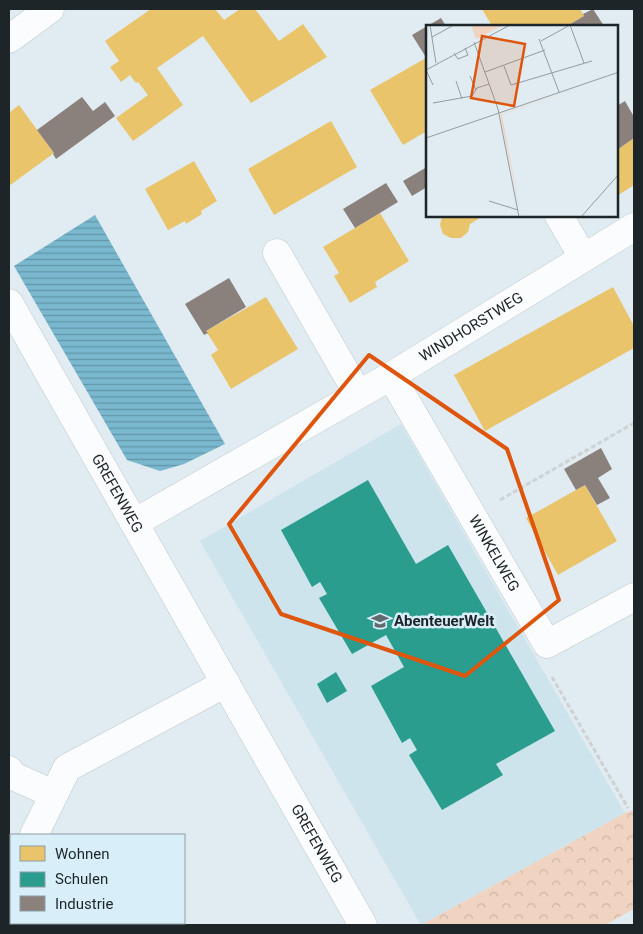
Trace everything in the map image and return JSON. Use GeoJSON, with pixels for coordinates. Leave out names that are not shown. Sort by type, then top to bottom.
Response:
{"type":"FeatureCollection","features":[{"type":"Feature","properties":{"kind":"street"},"geometry":{"type":"LineString","coordinates":[[9,39],[50,9]]}},
{"type":"Feature","properties":{"kind":"street"},"geometry":{"type":"LineString","coordinates":[[561,218],[583,257]]}},
{"type":"Feature","properties":{"kind":"street","name":"WINDHORSTWEG"},"geometry":{"type":"LineString","coordinates":[[134,523],[391,376],[634,227]]}},
{"type":"Feature","properties":{"kind":"street"},"geometry":{"type":"LineString","coordinates":[[277,253],[358,394]]}},
{"type":"Feature","properties":{"kind":"street","name":"GREFENWEG"},"geometry":{"type":"LineString","coordinates":[[9,303],[363,925]]}},
{"type":"Feature","properties":{"kind":"street","name":"WINKELWEG"},"geometry":{"type":"LineString","coordinates":[[391,376],[547,644]]}},
{"type":"Feature","properties":{"kind":"street"},"geometry":{"type":"LineString","coordinates":[[547,644],[634,597]]}},
{"type":"Feature","properties":{"kind":"street"},"geometry":{"type":"LineString","coordinates":[[34,834],[67,768],[226,683]]}},
{"type":"Feature","properties":{"kind":"street"},"geometry":{"type":"LineString","coordinates":[[9,770],[11,775],[54,794]]}},
{"type":"Feature","properties":{"kind":"path"},"geometry":{"type":"LineString","coordinates":[[472,516],[634,423]]}},
{"type":"Feature","properties":{"kind":"path"},"geometry":{"type":"LineString","coordinates":[[547,644],[548,669],[628,808]]}},
{"type":"Feature","properties":{"kind":"highlighted area"},"geometry":{"type":"Polygon","coordinates":[[[369,355],[507,449],[559,600],[465,676],[281,614],[229,524],[369,355]]]}},
{"type":"Feature","properties":{"kind":"shaded area","name":"AbenteuerWelt"},"geometry":{"type":"Polygon","coordinates":[[[401,424],[625,813],[421,925],[200,541],[401,424]]]}},
{"type":"Feature","properties":{"kind":"green space"},"geometry":{"type":"Polygon","coordinates":[[[634,810],[634,909],[605,925],[421,925],[625,813],[634,810]]]}},
{"type":"Feature","properties":{"kind":"water"},"geometry":{"type":"Polygon","coordinates":[[[95,215],[225,444],[184,464],[160,471],[127,460],[14,266],[95,215]]]}},
{"type":"Feature","properties":{"kind":"building: Wohnen"},"geometry":{"type":"Polygon","coordinates":[[[151,9],[215,9],[224,20],[240,9],[255,9],[279,41],[303,24],[327,57],[251,103],[203,36],[157,68],[183,105],[133,141],[116,118],[148,95],[130,75],[121,82],[110,67],[119,61],[105,41],[151,9]]]}},
{"type":"Feature","properties":{"kind":"building: Wohnen"},"geometry":{"type":"Polygon","coordinates":[[[482,9],[580,9],[584,16],[569,25],[491,25],[482,9]]]}},
{"type":"Feature","properties":{"kind":"building: Wohnen"},"geometry":{"type":"Polygon","coordinates":[[[426,58],[426,132],[403,145],[370,90],[426,58]]]}},
{"type":"Feature","properties":{"kind":"building: Wohnen"},"geometry":{"type":"Polygon","coordinates":[[[19,105],[54,153],[9,186],[9,113],[19,105]]]}},
{"type":"Feature","properties":{"kind":"building: Wohnen"},"geometry":{"type":"Polygon","coordinates":[[[331,121],[357,167],[274,215],[248,169],[331,121]]]}},
{"type":"Feature","properties":{"kind":"building: Wohnen"},"geometry":{"type":"Polygon","coordinates":[[[634,138],[634,185],[618,195],[618,149],[634,138]]]}},
{"type":"Feature","properties":{"kind":"building: Wohnen"},"geometry":{"type":"Polygon","coordinates":[[[194,161],[217,201],[201,211],[202,214],[186,224],[185,221],[168,230],[145,189],[194,161]]]}},
{"type":"Feature","properties":{"kind":"building: Wohnen"},"geometry":{"type":"Polygon","coordinates":[[[380,213],[409,261],[375,282],[377,287],[350,303],[334,276],[339,273],[323,247],[380,213]]]}},
{"type":"Feature","properties":{"kind":"building: Wohnen"},"geometry":{"type":"Polygon","coordinates":[[[442,218],[480,218],[470,224],[468,232],[461,238],[451,238],[443,234],[440,225],[442,218]]]}},
{"type":"Feature","properties":{"kind":"building: Wohnen"},"geometry":{"type":"Polygon","coordinates":[[[613,287],[634,326],[634,348],[485,431],[454,375],[613,287]]]}},
{"type":"Feature","properties":{"kind":"building: Wohnen"},"geometry":{"type":"Polygon","coordinates":[[[266,297],[298,349],[231,389],[211,355],[218,350],[206,331],[266,297]]]}},
{"type":"Feature","properties":{"kind":"building: Wohnen"},"geometry":{"type":"Polygon","coordinates":[[[585,485],[617,541],[558,575],[526,518],[585,485]]]}},
{"type":"Feature","properties":{"kind":"building: Schulen"},"geometry":{"type":"Polygon","coordinates":[[[368,480],[416,564],[448,545],[555,731],[496,764],[503,775],[442,810],[409,755],[417,750],[410,738],[402,743],[371,686],[404,667],[386,635],[352,654],[319,598],[327,594],[320,582],[312,587],[281,530],[368,480]]]}},
{"type":"Feature","properties":{"kind":"building: Schulen"},"geometry":{"type":"Polygon","coordinates":[[[336,672],[347,691],[327,703],[317,684],[336,672]]]}},
{"type":"Feature","properties":{"kind":"building: Industrie"},"geometry":{"type":"Polygon","coordinates":[[[593,9],[603,25],[569,25],[584,16],[583,14],[593,9]]]}},
{"type":"Feature","properties":{"kind":"building: Industrie"},"geometry":{"type":"Polygon","coordinates":[[[441,18],[445,25],[429,25],[441,18]]]}},
{"type":"Feature","properties":{"kind":"building: Industrie"},"geometry":{"type":"Polygon","coordinates":[[[426,27],[426,57],[412,35],[426,27]]]}},
{"type":"Feature","properties":{"kind":"building: Industrie"},"geometry":{"type":"Polygon","coordinates":[[[82,97],[93,111],[105,102],[115,116],[56,159],[54,153],[37,130],[82,97]]]}},
{"type":"Feature","properties":{"kind":"building: Industrie"},"geometry":{"type":"Polygon","coordinates":[[[625,101],[634,117],[634,138],[618,149],[618,105],[625,101]]]}},
{"type":"Feature","properties":{"kind":"building: Industrie"},"geometry":{"type":"Polygon","coordinates":[[[426,168],[426,188],[412,196],[403,181],[426,168]]]}},
{"type":"Feature","properties":{"kind":"building: Industrie"},"geometry":{"type":"Polygon","coordinates":[[[386,183],[398,202],[355,228],[343,209],[386,183]]]}},
{"type":"Feature","properties":{"kind":"building: Industrie"},"geometry":{"type":"Polygon","coordinates":[[[229,278],[246,307],[206,331],[208,333],[204,335],[185,304],[229,278]]]}},
{"type":"Feature","properties":{"kind":"building: Industrie"},"geometry":{"type":"Polygon","coordinates":[[[601,448],[612,469],[598,478],[610,498],[597,505],[585,485],[576,490],[564,469],[601,448]]]}},
{"type":"Feature","properties":{"kind":"place","name":"AbenteuerWelt"},"geometry":{"type":"Point","coordinates":[380,621]}}]}
